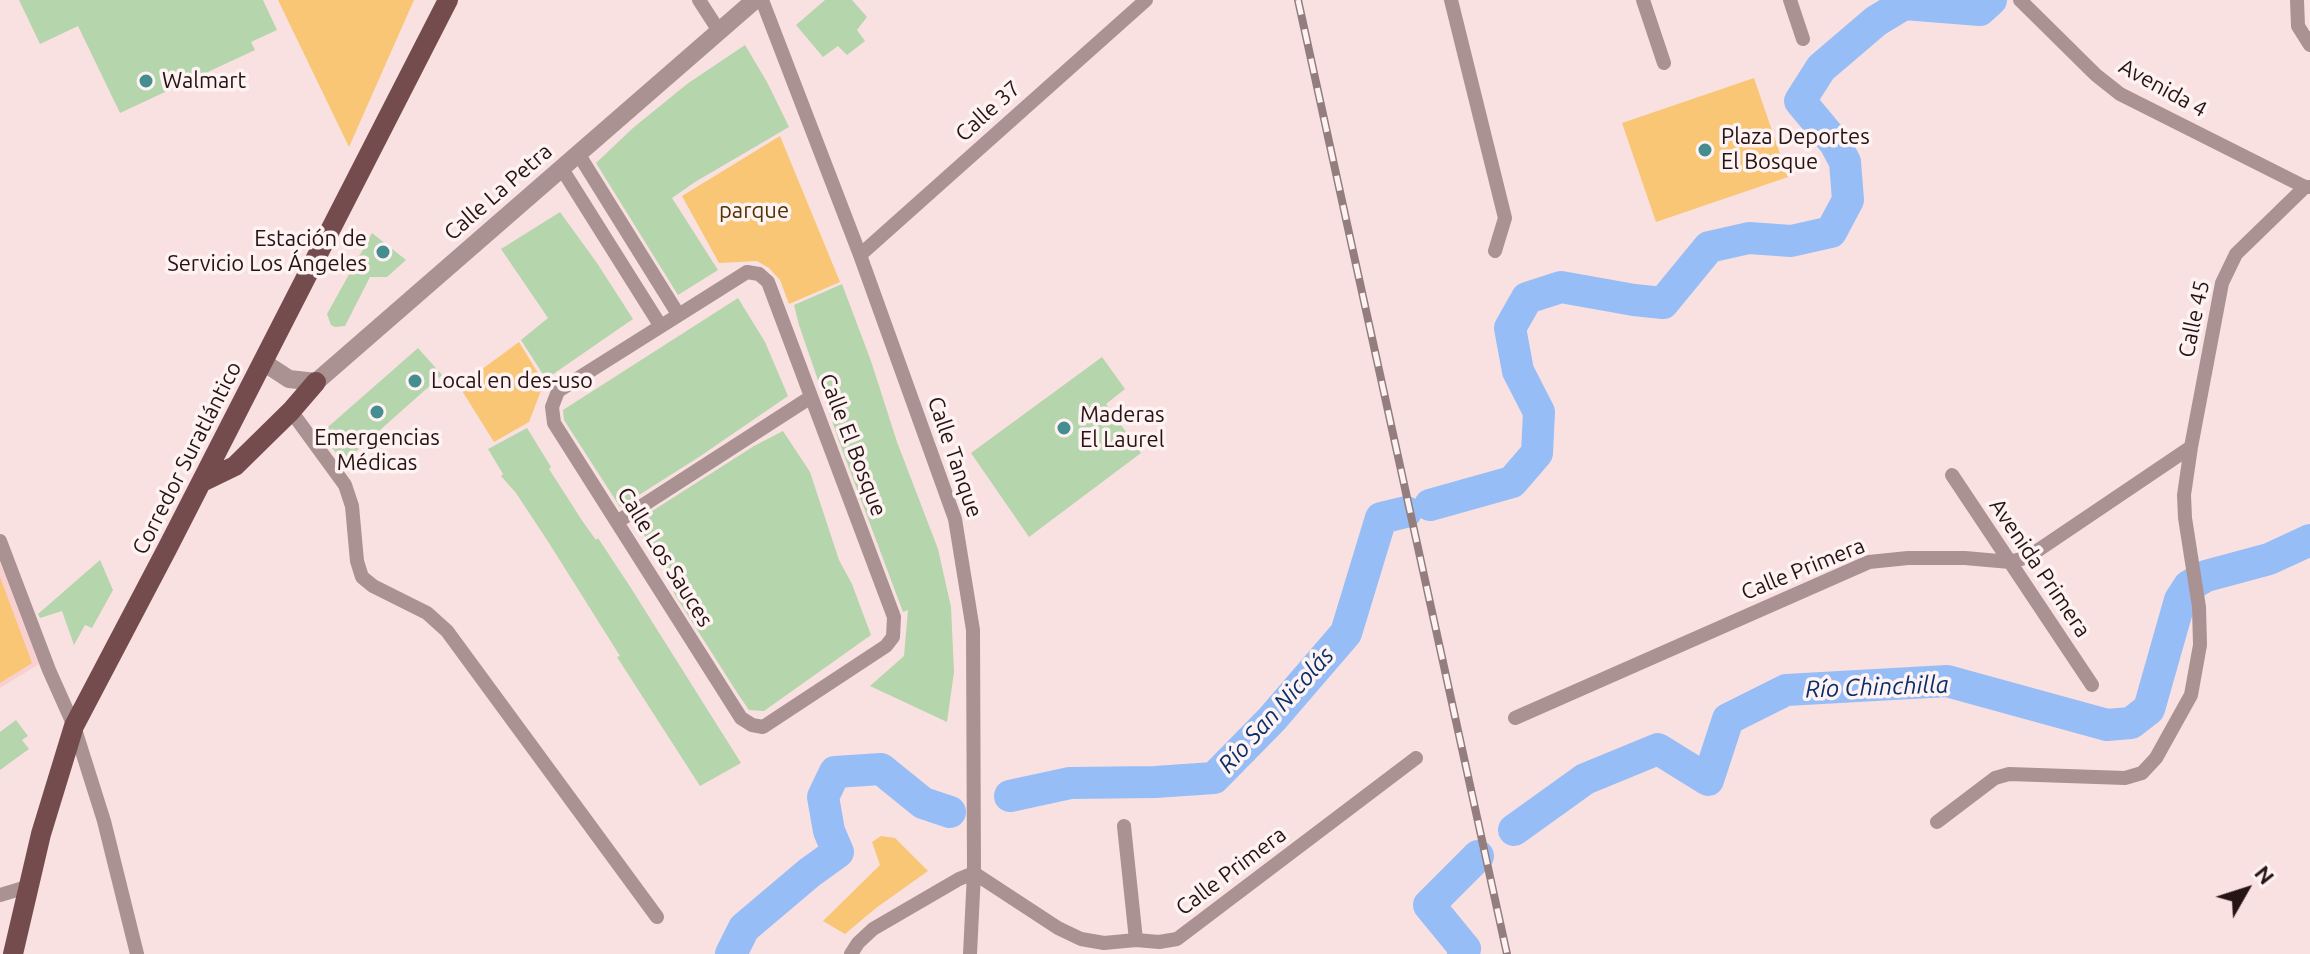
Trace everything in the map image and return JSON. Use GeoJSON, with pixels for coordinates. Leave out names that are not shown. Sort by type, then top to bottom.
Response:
{"type":"FeatureCollection","features":[{"type":"Feature","properties":{"kind":"main road","name":"Corredor Suratlántico"},"geometry":{"type":"LineString","coordinates":[[13,954],[41,834],[74,726],[448,0]]}},
{"type":"Feature","properties":{"kind":"main road"},"geometry":{"type":"LineString","coordinates":[[202,482],[235,466],[316,382]]}},
{"type":"Feature","properties":{"kind":"street"},"geometry":{"type":"LineString","coordinates":[[699,0],[719,31]]}},
{"type":"Feature","properties":{"kind":"street","name":"Calle La Petra"},"geometry":{"type":"LineString","coordinates":[[316,382],[755,0]]}},
{"type":"Feature","properties":{"kind":"street","name":"Calle Tanque"},"geometry":{"type":"LineString","coordinates":[[762,0],[860,255],[955,519],[973,630],[974,873],[970,954]]}},
{"type":"Feature","properties":{"kind":"street","name":"Calle 37"},"geometry":{"type":"LineString","coordinates":[[860,255],[1146,0]]}},
{"type":"Feature","properties":{"kind":"street"},"geometry":{"type":"LineString","coordinates":[[1451,0],[1505,218],[1495,251]]}},
{"type":"Feature","properties":{"kind":"street"},"geometry":{"type":"LineString","coordinates":[[1643,0],[1664,63]]}},
{"type":"Feature","properties":{"kind":"street"},"geometry":{"type":"LineString","coordinates":[[1790,0],[1803,39]]}},
{"type":"Feature","properties":{"kind":"street","name":"Avenida 4"},"geometry":{"type":"LineString","coordinates":[[2020,0],[2096,75],[2120,94],[2308,187]]}},
{"type":"Feature","properties":{"kind":"street"},"geometry":{"type":"LineString","coordinates":[[2297,0],[2310,45]]}},
{"type":"Feature","properties":{"kind":"street"},"geometry":{"type":"LineString","coordinates":[[562,169],[660,325],[678,314],[579,155]]}},
{"type":"Feature","properties":{"kind":"street","name":"Calle 45"},"geometry":{"type":"LineString","coordinates":[[1937,822],[1995,778],[2009,774],[2125,778],[2142,773],[2156,758],[2191,695],[2200,645],[2199,607],[2184,495],[2222,283],[2236,254],[2308,187]]}},
{"type":"Feature","properties":{"kind":"street","name":"Calle El Bosque"},"geometry":{"type":"LineString","coordinates":[[678,314],[747,272],[759,274],[768,282],[894,617],[893,637],[886,646],[763,727],[752,725]]}},
{"type":"Feature","properties":{"kind":"street","name":"Calle Los Sauces"},"geometry":{"type":"LineString","coordinates":[[660,325],[558,391],[552,407],[554,423],[741,718],[752,725]]}},
{"type":"Feature","properties":{"kind":"street"},"geometry":{"type":"LineString","coordinates":[[263,362],[289,379],[316,382]]}},
{"type":"Feature","properties":{"kind":"street"},"geometry":{"type":"LineString","coordinates":[[617,522],[811,397]]}},
{"type":"Feature","properties":{"kind":"street"},"geometry":{"type":"LineString","coordinates":[[291,411],[345,485],[352,506],[357,561],[362,577],[373,586],[427,613],[447,631],[657,917]]}},
{"type":"Feature","properties":{"kind":"street"},"geometry":{"type":"LineString","coordinates":[[2010,562],[2028,557],[2191,447]]}},
{"type":"Feature","properties":{"kind":"street","name":"Avenida Primera"},"geometry":{"type":"LineString","coordinates":[[1952,475],[2092,685]]}},
{"type":"Feature","properties":{"kind":"street"},"geometry":{"type":"LineString","coordinates":[[0,541],[49,670],[74,726],[104,821],[137,954]]}},
{"type":"Feature","properties":{"kind":"street","name":"Calle Primera"},"geometry":{"type":"LineString","coordinates":[[1515,718],[1869,562],[1908,558],[2010,562]]}},
{"type":"Feature","properties":{"kind":"street","name":"Calle Primera"},"geometry":{"type":"LineString","coordinates":[[974,873],[1058,928],[1081,939],[1104,943],[1177,939],[1416,758]]}},
{"type":"Feature","properties":{"kind":"street"},"geometry":{"type":"LineString","coordinates":[[1124,826],[1136,940]]}},
{"type":"Feature","properties":{"kind":"street"},"geometry":{"type":"LineString","coordinates":[[851,954],[873,929],[974,873]]}},
{"type":"Feature","properties":{"kind":"street"},"geometry":{"type":"LineString","coordinates":[[0,895],[30,886]]}},
{"type":"Feature","properties":{"kind":"shaded area"},"geometry":{"type":"Polygon","coordinates":[[[0,562],[39,664],[0,688],[0,562]]]}},
{"type":"Feature","properties":{"kind":"green space"},"geometry":{"type":"Polygon","coordinates":[[[278,0],[414,0],[349,147],[278,0]]]}},
{"type":"Feature","properties":{"kind":"green space","name":"Plaza Deportes El Bosque"},"geometry":{"type":"Polygon","coordinates":[[[1754,78],[1788,177],[1656,222],[1622,123],[1754,78]]]}},
{"type":"Feature","properties":{"kind":"green space","name":"parque"},"geometry":{"type":"Polygon","coordinates":[[[780,136],[840,282],[789,304],[780,280],[769,268],[757,261],[719,263],[682,196],[780,136]]]}},
{"type":"Feature","properties":{"kind":"green space"},"geometry":{"type":"Polygon","coordinates":[[[519,342],[544,383],[529,422],[494,442],[459,386],[519,342]]]}},
{"type":"Feature","properties":{"kind":"green space"},"geometry":{"type":"Polygon","coordinates":[[[0,577],[32,663],[0,683],[0,577]]]}},
{"type":"Feature","properties":{"kind":"green space"},"geometry":{"type":"Polygon","coordinates":[[[881,836],[895,838],[928,871],[845,934],[823,921],[880,865],[872,842],[881,836]]]}},
{"type":"Feature","properties":{"kind":"building","name":"Walmart"},"geometry":{"type":"Polygon","coordinates":[[[19,0],[263,0],[277,30],[251,42],[255,50],[120,113],[78,26],[40,44],[19,0]]]}},
{"type":"Feature","properties":{"kind":"building"},"geometry":{"type":"Polygon","coordinates":[[[825,0],[852,0],[867,17],[857,30],[865,41],[847,55],[838,46],[823,57],[796,25],[825,0]]]}},
{"type":"Feature","properties":{"kind":"building"},"geometry":{"type":"Polygon","coordinates":[[[745,45],[789,127],[672,198],[718,270],[678,295],[596,163],[687,84],[745,45]]]}},
{"type":"Feature","properties":{"kind":"building"},"geometry":{"type":"Polygon","coordinates":[[[560,212],[633,319],[546,379],[521,340],[548,318],[501,249],[560,212]]]}},
{"type":"Feature","properties":{"kind":"building"},"geometry":{"type":"Polygon","coordinates":[[[372,233],[406,260],[387,277],[370,277],[345,326],[335,327],[327,314],[372,233]]]}},
{"type":"Feature","properties":{"kind":"building"},"geometry":{"type":"Polygon","coordinates":[[[842,284],[938,549],[951,607],[954,672],[947,722],[870,686],[904,656],[908,610],[903,612],[840,444],[794,305],[842,284]]]}},
{"type":"Feature","properties":{"kind":"building"},"geometry":{"type":"Polygon","coordinates":[[[738,298],[765,342],[788,396],[620,507],[564,420],[563,410],[738,298]]]}},
{"type":"Feature","properties":{"kind":"building"},"geometry":{"type":"Polygon","coordinates":[[[418,348],[442,375],[344,462],[320,434],[418,348]]]}},
{"type":"Feature","properties":{"kind":"building","name":"Maderas El Laurel"},"geometry":{"type":"Polygon","coordinates":[[[1102,357],[1125,389],[1106,404],[1141,453],[1029,537],[971,453],[1102,357]]]}},
{"type":"Feature","properties":{"kind":"building"},"geometry":{"type":"Polygon","coordinates":[[[527,428],[551,467],[549,469],[629,585],[741,763],[700,786],[617,657],[620,656],[549,543],[501,476],[503,474],[488,449],[527,428]]]}},
{"type":"Feature","properties":{"kind":"building"},"geometry":{"type":"Polygon","coordinates":[[[783,431],[810,472],[839,560],[852,584],[871,635],[764,711],[749,710],[675,595],[664,564],[635,522],[754,446],[783,431]]]}},
{"type":"Feature","properties":{"kind":"building"},"geometry":{"type":"Polygon","coordinates":[[[100,560],[113,590],[92,628],[85,625],[74,645],[62,611],[40,618],[38,614],[100,560]]]}},
{"type":"Feature","properties":{"kind":"building"},"geometry":{"type":"Polygon","coordinates":[[[16,720],[28,736],[22,740],[29,749],[0,770],[0,732],[16,720]]]}},
{"type":"Feature","properties":{"kind":"waterway","name":"Río San Nicolás"},"geometry":{"type":"LineString","coordinates":[[1430,505],[1512,482],[1537,453],[1539,412],[1518,371],[1510,328],[1527,298],[1561,287],[1663,303],[1709,247],[1749,238],[1791,241],[1831,232],[1848,200],[1845,162],[1835,143],[1800,101],[1821,68],[1876,21],[1904,4],[1980,10],[1991,0]]}},
{"type":"Feature","properties":{"kind":"waterway","name":"Río San Nicolás"},"geometry":{"type":"LineString","coordinates":[[1010,796],[1070,783],[1214,778],[1272,719],[1346,633],[1381,518],[1406,512]]}},
{"type":"Feature","properties":{"kind":"waterway","name":"Río Chinchilla"},"geometry":{"type":"LineString","coordinates":[[1514,830],[1585,779],[1658,749],[1708,780],[1728,719],[1786,690],[1947,681],[2107,725],[2131,723],[2149,709],[2180,600],[2189,586],[2206,576],[2269,559],[2310,540]]}},
{"type":"Feature","properties":{"kind":"waterway","name":"Río San Nicolás"},"geometry":{"type":"LineString","coordinates":[[731,954],[744,928],[838,852],[829,831],[823,797],[835,772],[881,769],[923,803],[950,812]]}},
{"type":"Feature","properties":{"kind":"waterway","name":"Río Chinchilla"},"geometry":{"type":"LineString","coordinates":[[1463,954],[1465,949],[1429,905],[1478,856]]}},
{"type":"Feature","properties":{"kind":"railway"},"geometry":{"type":"LineString","coordinates":[[1298,0],[1507,954]]}},
{"type":"Feature","properties":{"kind":"place","name":"Walmart"},"geometry":{"type":"Point","coordinates":[146,81]}},
{"type":"Feature","properties":{"kind":"place","name":"Plaza Deportes El Bosque"},"geometry":{"type":"Point","coordinates":[1705,150]}},
{"type":"Feature","properties":{"kind":"place","name":"Estación de Servicio Los Ángeles"},"geometry":{"type":"Point","coordinates":[383,252]}},
{"type":"Feature","properties":{"kind":"place","name":"Local en des-uso"},"geometry":{"type":"Point","coordinates":[415,381]}},
{"type":"Feature","properties":{"kind":"place","name":"Emergencias Médicas"},"geometry":{"type":"Point","coordinates":[377,412]}},
{"type":"Feature","properties":{"kind":"place","name":"Maderas El Laurel"},"geometry":{"type":"Point","coordinates":[1064,428]}}]}
